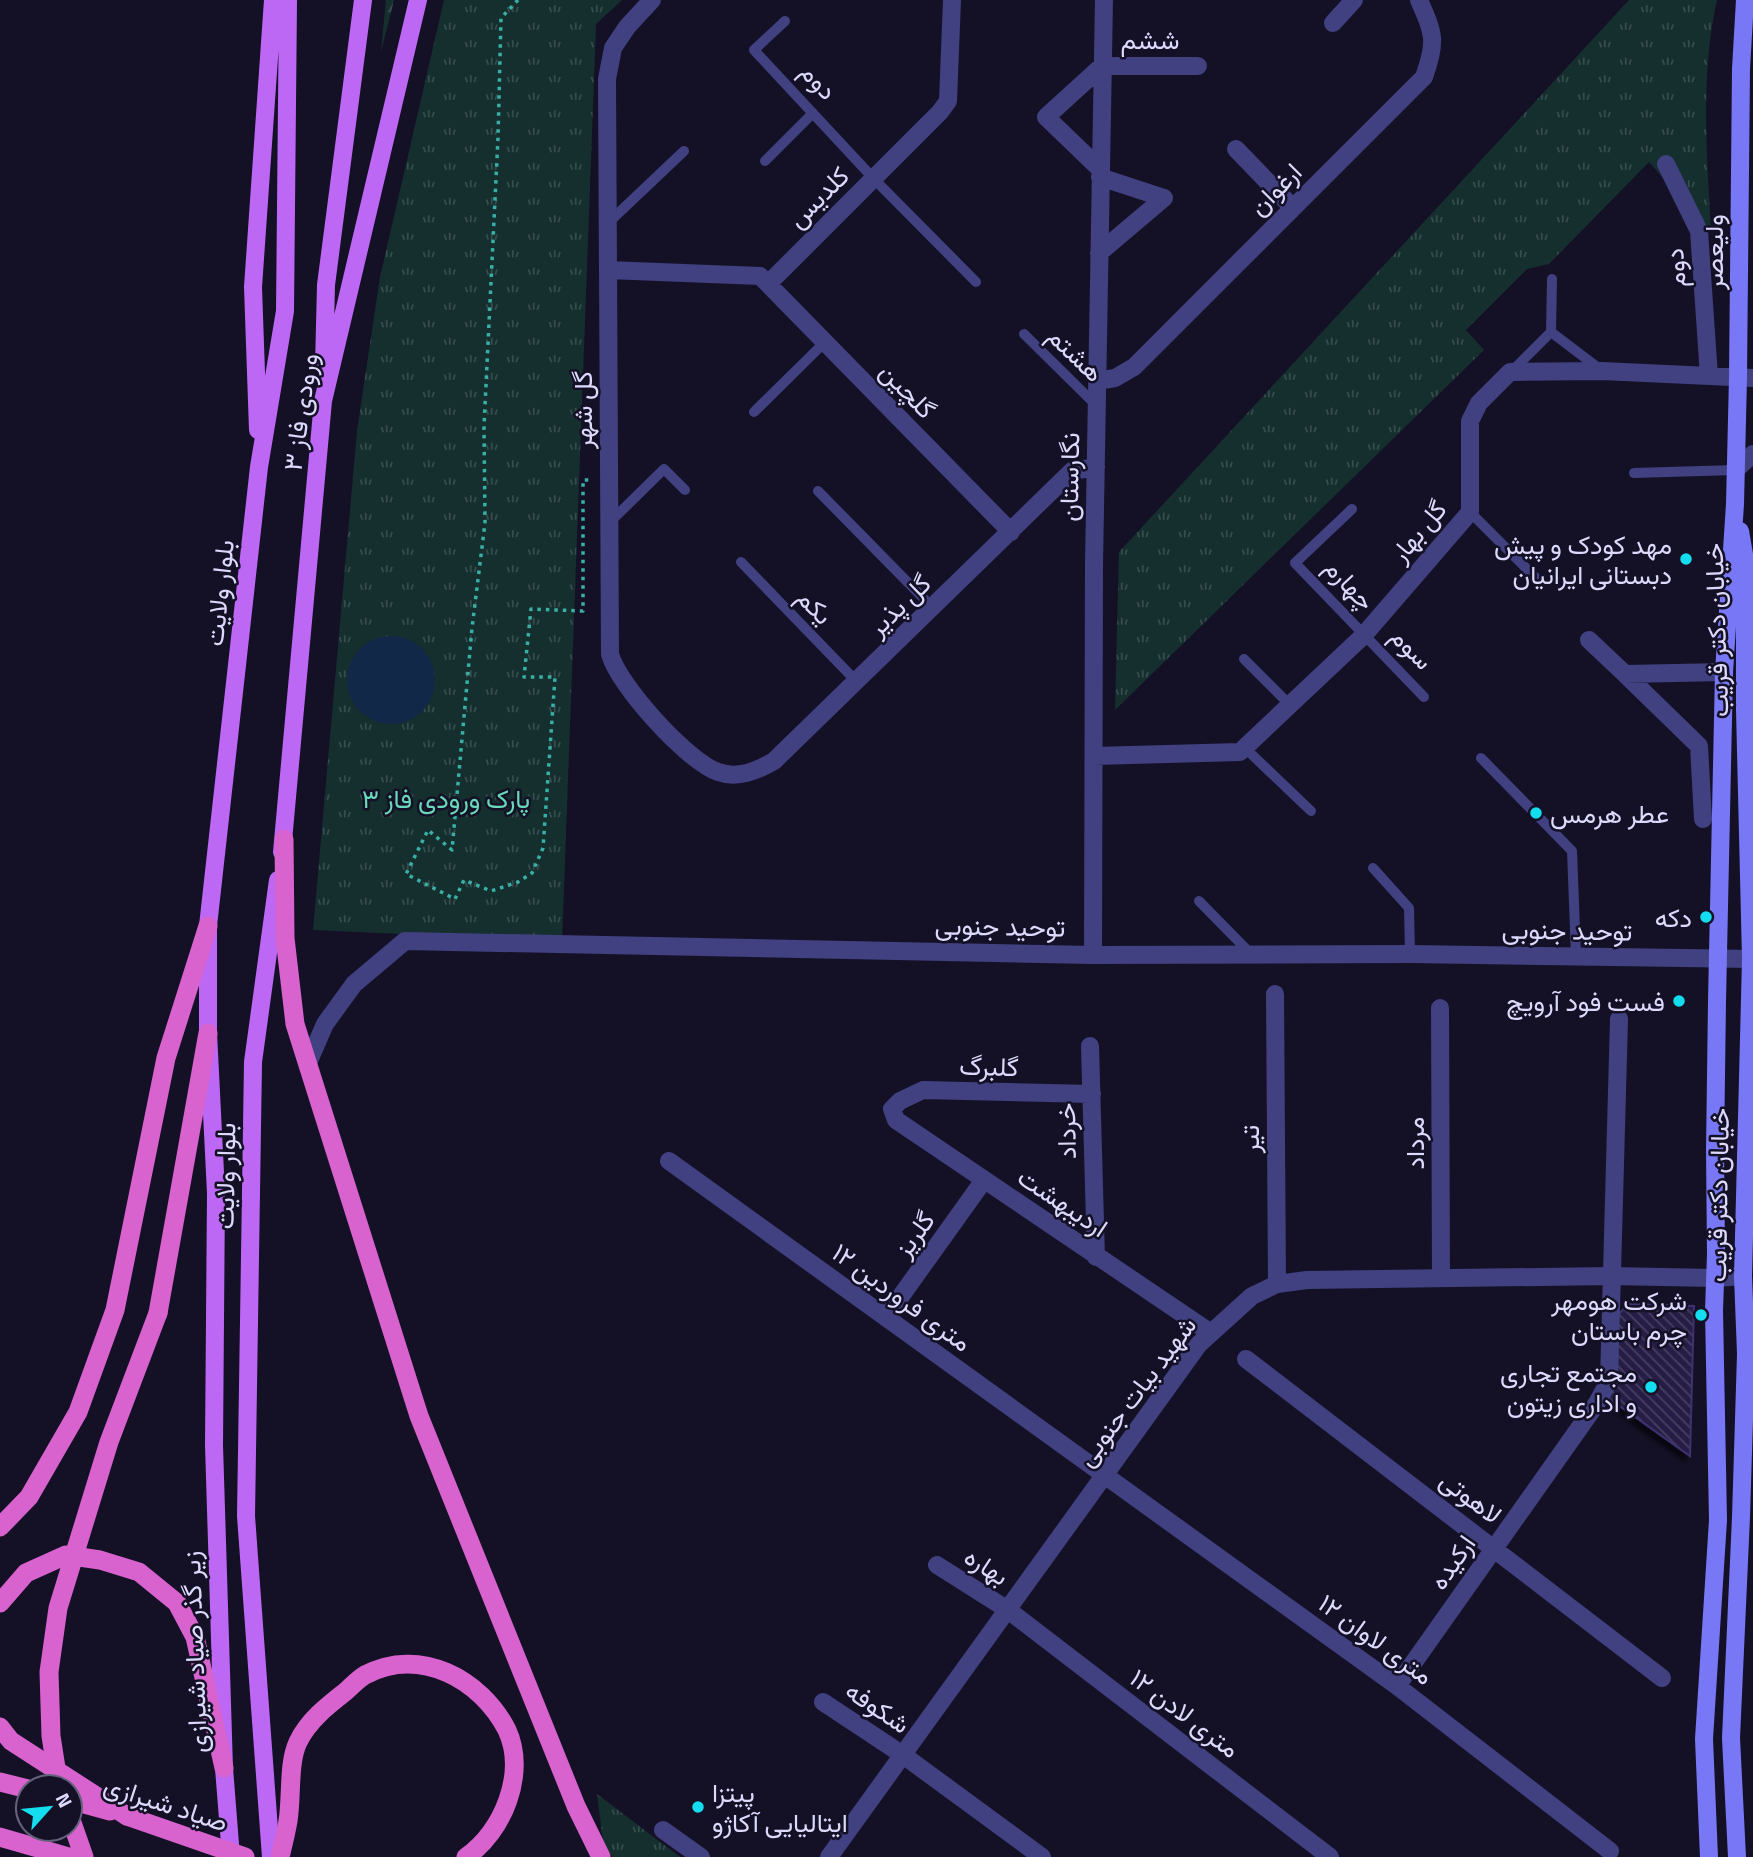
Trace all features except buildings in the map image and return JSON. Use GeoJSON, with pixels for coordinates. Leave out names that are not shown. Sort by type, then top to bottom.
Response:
{"type":"FeatureCollection","features":[{"type":"Feature","properties":{"kind":"highway"},"geometry":{"type":"LineString","coordinates":[[284,839],[285,938],[295,1024],[307,1063],[419,1416],[576,1806],[601,1857]]}},
{"type":"Feature","properties":{"kind":"highway"},"geometry":{"type":"LineString","coordinates":[[0,1527],[29,1497],[78,1412],[115,1310],[166,1058],[208,926]]}},
{"type":"Feature","properties":{"kind":"highway"},"geometry":{"type":"LineString","coordinates":[[57,1773],[51,1736],[49,1672],[58,1608],[109,1442],[158,1312],[208,1033]]}},
{"type":"Feature","properties":{"kind":"highway"},"geometry":{"type":"LineString","coordinates":[[0,1603],[26,1573],[66,1555],[100,1560],[139,1572],[177,1603],[195,1637],[224,1768]]}},
{"type":"Feature","properties":{"kind":"highway"},"geometry":{"type":"LineString","coordinates":[[280,1857],[288,1821],[297,1743],[311,1722],[365,1675],[392,1666],[422,1664],[450,1673],[482,1694],[507,1732],[515,1767],[507,1802],[495,1826],[476,1850],[466,1857]]}},
{"type":"Feature","properties":{"kind":"highway"},"geometry":{"type":"LineString","coordinates":[[0,1727],[11,1741],[127,1816]]}},
{"type":"Feature","properties":{"kind":"highway","name":"صیاد شیرازی"},"geometry":{"type":"LineString","coordinates":[[84,1805],[127,1816],[245,1857]]}},
{"type":"Feature","properties":{"kind":"highway"},"geometry":{"type":"LineString","coordinates":[[0,1837],[69,1857]]}},
{"type":"Feature","properties":{"kind":"main road"},"geometry":{"type":"LineString","coordinates":[[259,467],[253,287],[273,0]]}},
{"type":"Feature","properties":{"kind":"main road","name":"بلوار ولایت"},"geometry":{"type":"LineString","coordinates":[[214,1445],[216,1193],[208,1033],[208,926],[259,467],[285,311],[289,0]]}},
{"type":"Feature","properties":{"kind":"main road"},"geometry":{"type":"LineString","coordinates":[[323,401],[326,285],[363,0]]}},
{"type":"Feature","properties":{"kind":"main road","name":"ورودی فاز ۳"},"geometry":{"type":"LineString","coordinates":[[284,839],[323,401],[418,0]]}},
{"type":"Feature","properties":{"kind":"main road","name":"ولیعصر"},"geometry":{"type":"LineString","coordinates":[[1735,503],[1735,470],[1746,377],[1741,69],[1745,0]]}},
{"type":"Feature","properties":{"kind":"main road","name":"خیابان دکتر قریب"},"geometry":{"type":"LineString","coordinates":[[1735,503],[1749,564],[1752,959],[1746,1354],[1731,1738],[1737,1857]]}},
{"type":"Feature","properties":{"kind":"main road","name":"خیابان دکتر قریب"},"geometry":{"type":"LineString","coordinates":[[1709,1857],[1704,1739],[1718,1520],[1714,1336],[1715,1150],[1724,672],[1735,503]]}},
{"type":"Feature","properties":{"kind":"main road","name":"بلوار ولایت"},"geometry":{"type":"LineString","coordinates":[[271,1857],[246,1516],[253,1062],[284,839]]}},
{"type":"Feature","properties":{"kind":"main road","name":"زیر گذر صیاد شیرازی"},"geometry":{"type":"LineString","coordinates":[[214,1445],[224,1768],[231,1857]]}},
{"type":"Feature","properties":{"kind":"street","name":"گل شهر"},"geometry":{"type":"LineString","coordinates":[[652,0],[627,27],[613,48],[607,79],[610,654],[612,664],[634,696],[689,754],[717,772],[735,775]]}},
{"type":"Feature","properties":{"kind":"street","name":"کلدیس"},"geometry":{"type":"LineString","coordinates":[[768,284],[948,101],[952,0]]}},
{"type":"Feature","properties":{"kind":"street","name":"نگارستان"},"geometry":{"type":"LineString","coordinates":[[1093,955],[1096,467],[1104,0]]}},
{"type":"Feature","properties":{"kind":"street"},"geometry":{"type":"LineString","coordinates":[[1333,23],[1354,0]]}},
{"type":"Feature","properties":{"kind":"street","name":"ارغوان"},"geometry":{"type":"LineString","coordinates":[[1097,381],[1115,378],[1134,367],[1424,77],[1433,44],[1432,30],[1419,0]]}},
{"type":"Feature","properties":{"kind":"street","name":"ششم"},"geometry":{"type":"LineString","coordinates":[[1102,66],[1198,66]]}},
{"type":"Feature","properties":{"kind":"street"},"geometry":{"type":"LineString","coordinates":[[1099,253],[1164,198],[1100,173],[1046,117],[1102,66]]}},
{"type":"Feature","properties":{"kind":"street"},"geometry":{"type":"LineString","coordinates":[[1236,149],[1293,208]]}},
{"type":"Feature","properties":{"kind":"street","name":"دوم"},"geometry":{"type":"LineString","coordinates":[[1666,164],[1699,231],[1709,376]]}},
{"type":"Feature","properties":{"kind":"street"},"geometry":{"type":"LineString","coordinates":[[608,270],[760,276],[768,284]]}},
{"type":"Feature","properties":{"kind":"street","name":"گلچین"},"geometry":{"type":"LineString","coordinates":[[768,284],[1011,532]]}},
{"type":"Feature","properties":{"kind":"street"},"geometry":{"type":"LineString","coordinates":[[1510,372],[1602,371],[1746,377]]}},
{"type":"Feature","properties":{"kind":"street","name":"گل بهار"},"geometry":{"type":"LineString","coordinates":[[1245,748],[1363,636],[1470,512],[1470,421],[1479,403],[1510,372]]}},
{"type":"Feature","properties":{"kind":"street"},"geometry":{"type":"LineString","coordinates":[[1735,470],[1753,454]]}},
{"type":"Feature","properties":{"kind":"street","name":"گل پذیر"},"geometry":{"type":"LineString","coordinates":[[735,775],[759,770],[774,761],[1072,471],[1096,467]]}},
{"type":"Feature","properties":{"kind":"street"},"geometry":{"type":"LineString","coordinates":[[1589,640],[1699,746],[1703,819]]}},
{"type":"Feature","properties":{"kind":"street"},"geometry":{"type":"LineString","coordinates":[[1625,674],[1724,672]]}},
{"type":"Feature","properties":{"kind":"street"},"geometry":{"type":"LineString","coordinates":[[1094,756],[1240,752],[1245,748]]}},
{"type":"Feature","properties":{"kind":"street","name":"توحید جنوبی"},"geometry":{"type":"LineString","coordinates":[[307,1063],[325,1024],[354,984],[405,941],[1093,955],[1410,954],[1752,959]]}},
{"type":"Feature","properties":{"kind":"street","name":"تیر"},"geometry":{"type":"LineString","coordinates":[[1275,994],[1276,1284]]}},
{"type":"Feature","properties":{"kind":"street","name":"مرداد"},"geometry":{"type":"LineString","coordinates":[[1440,1008],[1441,1278]]}},
{"type":"Feature","properties":{"kind":"street","name":"ارکیده"},"geometry":{"type":"LineString","coordinates":[[1397,1686],[1597,1403],[1609,1381],[1619,1019]]}},
{"type":"Feature","properties":{"kind":"street","name":"خرداد"},"geometry":{"type":"LineString","coordinates":[[1090,1046],[1096,1257]]}},
{"type":"Feature","properties":{"kind":"street","name":"گلبرگ"},"geometry":{"type":"LineString","coordinates":[[892,1109],[900,1101],[923,1090],[1091,1094]]}},
{"type":"Feature","properties":{"kind":"street","name":"اردیبهشت"},"geometry":{"type":"LineString","coordinates":[[892,1109],[896,1119],[1211,1333]]}},
{"type":"Feature","properties":{"kind":"street","name":"۱۲ متری فروردین"},"geometry":{"type":"LineString","coordinates":[[668,1161],[1105,1476]]}},
{"type":"Feature","properties":{"kind":"street","name":"گلریز"},"geometry":{"type":"LineString","coordinates":[[886,1317],[984,1180]]}},
{"type":"Feature","properties":{"kind":"street","name":"شهید بیات جنوبی"},"geometry":{"type":"LineString","coordinates":[[829,1857],[1199,1344],[1252,1296],[1276,1284],[1307,1280],[1748,1276]]}},
{"type":"Feature","properties":{"kind":"street","name":"لاهوتی"},"geometry":{"type":"LineString","coordinates":[[1246,1359],[1662,1678]]}},
{"type":"Feature","properties":{"kind":"street","name":"۱۲ متری لاوان"},"geometry":{"type":"LineString","coordinates":[[1105,1476],[1397,1686],[1610,1852]]}},
{"type":"Feature","properties":{"kind":"street","name":"بهاره"},"geometry":{"type":"LineString","coordinates":[[937,1565],[1008,1610]]}},
{"type":"Feature","properties":{"kind":"street","name":"۱۲ متری لادن"},"geometry":{"type":"LineString","coordinates":[[1008,1610],[1330,1857]]}},
{"type":"Feature","properties":{"kind":"street","name":"شکوفه"},"geometry":{"type":"LineString","coordinates":[[823,1702],[904,1755],[1042,1857]]}},
{"type":"Feature","properties":{"kind":"street"},"geometry":{"type":"LineString","coordinates":[[663,1830],[701,1857]]}},
{"type":"Feature","properties":{"kind":"lane","name":"دوم"},"geometry":{"type":"LineString","coordinates":[[785,21],[754,50],[874,178]]}},
{"type":"Feature","properties":{"kind":"lane"},"geometry":{"type":"LineString","coordinates":[[765,161],[813,113]]}},
{"type":"Feature","properties":{"kind":"lane"},"geometry":{"type":"LineString","coordinates":[[608,223],[684,151]]}},
{"type":"Feature","properties":{"kind":"lane"},"geometry":{"type":"LineString","coordinates":[[874,178],[976,282]]}},
{"type":"Feature","properties":{"kind":"lane"},"geometry":{"type":"LineString","coordinates":[[1510,372],[1551,332],[1552,279]]}},
{"type":"Feature","properties":{"kind":"lane"},"geometry":{"type":"LineString","coordinates":[[1551,332],[1602,371]]}},
{"type":"Feature","properties":{"kind":"lane","name":"هشتم"},"geometry":{"type":"LineString","coordinates":[[1024,334],[1097,406]]}},
{"type":"Feature","properties":{"kind":"lane"},"geometry":{"type":"LineString","coordinates":[[754,412],[825,342]]}},
{"type":"Feature","properties":{"kind":"lane"},"geometry":{"type":"LineString","coordinates":[[609,522],[664,469],[685,490]]}},
{"type":"Feature","properties":{"kind":"lane"},"geometry":{"type":"LineString","coordinates":[[1634,473],[1735,470]]}},
{"type":"Feature","properties":{"kind":"lane"},"geometry":{"type":"LineString","coordinates":[[818,491],[933,608]]}},
{"type":"Feature","properties":{"kind":"lane","name":"چهارم"},"geometry":{"type":"LineString","coordinates":[[1352,509],[1295,563],[1363,636]]}},
{"type":"Feature","properties":{"kind":"lane"},"geometry":{"type":"LineString","coordinates":[[1470,512],[1539,581]]}},
{"type":"Feature","properties":{"kind":"lane","name":"یکم"},"geometry":{"type":"LineString","coordinates":[[741,562],[857,682]]}},
{"type":"Feature","properties":{"kind":"lane","name":"سوم"},"geometry":{"type":"LineString","coordinates":[[1363,636],[1424,698]]}},
{"type":"Feature","properties":{"kind":"lane"},"geometry":{"type":"LineString","coordinates":[[1244,659],[1290,705]]}},
{"type":"Feature","properties":{"kind":"lane"},"geometry":{"type":"LineString","coordinates":[[1245,748],[1311,811]]}},
{"type":"Feature","properties":{"kind":"lane"},"geometry":{"type":"LineString","coordinates":[[1481,758],[1573,851],[1576,956]]}},
{"type":"Feature","properties":{"kind":"lane"},"geometry":{"type":"LineString","coordinates":[[1373,869],[1409,908],[1410,954]]}},
{"type":"Feature","properties":{"kind":"lane"},"geometry":{"type":"LineString","coordinates":[[1199,901],[1253,956]]}},
{"type":"Feature","properties":{"kind":"path"},"geometry":{"type":"LineString","coordinates":[[518,0],[501,18],[484,426],[485,523],[472,628],[452,850],[428,830],[406,874],[456,899],[464,880],[491,891],[518,882],[532,873],[543,848],[555,677],[524,677],[531,609],[583,611],[583,480],[609,480]]}},
{"type":"Feature","properties":{"kind":"green space"},"geometry":{"type":"Polygon","coordinates":[[[386,0],[394,0],[381,52],[386,0]]]}},
{"type":"Feature","properties":{"kind":"green space","name":"پارک ورودی فاز ۳"},"geometry":{"type":"Polygon","coordinates":[[[444,0],[622,0],[596,24],[562,941],[313,930],[357,431],[380,277],[444,0]]]}},
{"type":"Feature","properties":{"kind":"green space"},"geometry":{"type":"Polygon","coordinates":[[[1629,0],[1717,0],[1708,57],[1707,86],[1711,232],[1649,162],[1549,264],[1527,269],[1466,330],[1484,350],[1115,710],[1119,552],[1629,0]]]}},
{"type":"Feature","properties":{"kind":"green space"},"geometry":{"type":"Polygon","coordinates":[[[597,1794],[680,1857],[612,1857],[603,1841],[597,1794]]]}},
{"type":"Feature","properties":{"kind":"water"},"geometry":{"type":"Polygon","coordinates":[[[391,636],[408,640],[422,649],[431,663],[435,680],[431,697],[422,711],[408,720],[391,724],[374,720],[360,711],[351,697],[347,680],[351,663],[360,649],[374,640],[391,636]]]}},
{"type":"Feature","properties":{"kind":"place","name":"مهد کودک و پیش دبستانی ایرانیان"},"geometry":{"type":"Point","coordinates":[1686,559]}},
{"type":"Feature","properties":{"kind":"place","name":"عطر هرمس"},"geometry":{"type":"Point","coordinates":[1536,813]}},
{"type":"Feature","properties":{"kind":"place","name":"دکه"},"geometry":{"type":"Point","coordinates":[1706,917]}},
{"type":"Feature","properties":{"kind":"place","name":"فست فود آرویچ"},"geometry":{"type":"Point","coordinates":[1679,1001]}},
{"type":"Feature","properties":{"kind":"place","name":"شرکت هومهر چرم باستان"},"geometry":{"type":"Point","coordinates":[1701,1315]}},
{"type":"Feature","properties":{"kind":"place","name":"مجتمع تجاری و اداری زیتون"},"geometry":{"type":"Point","coordinates":[1651,1387]}},
{"type":"Feature","properties":{"kind":"place","name":"پیتزا ایتالیایی آکاژو"},"geometry":{"type":"Point","coordinates":[698,1807]}}]}
